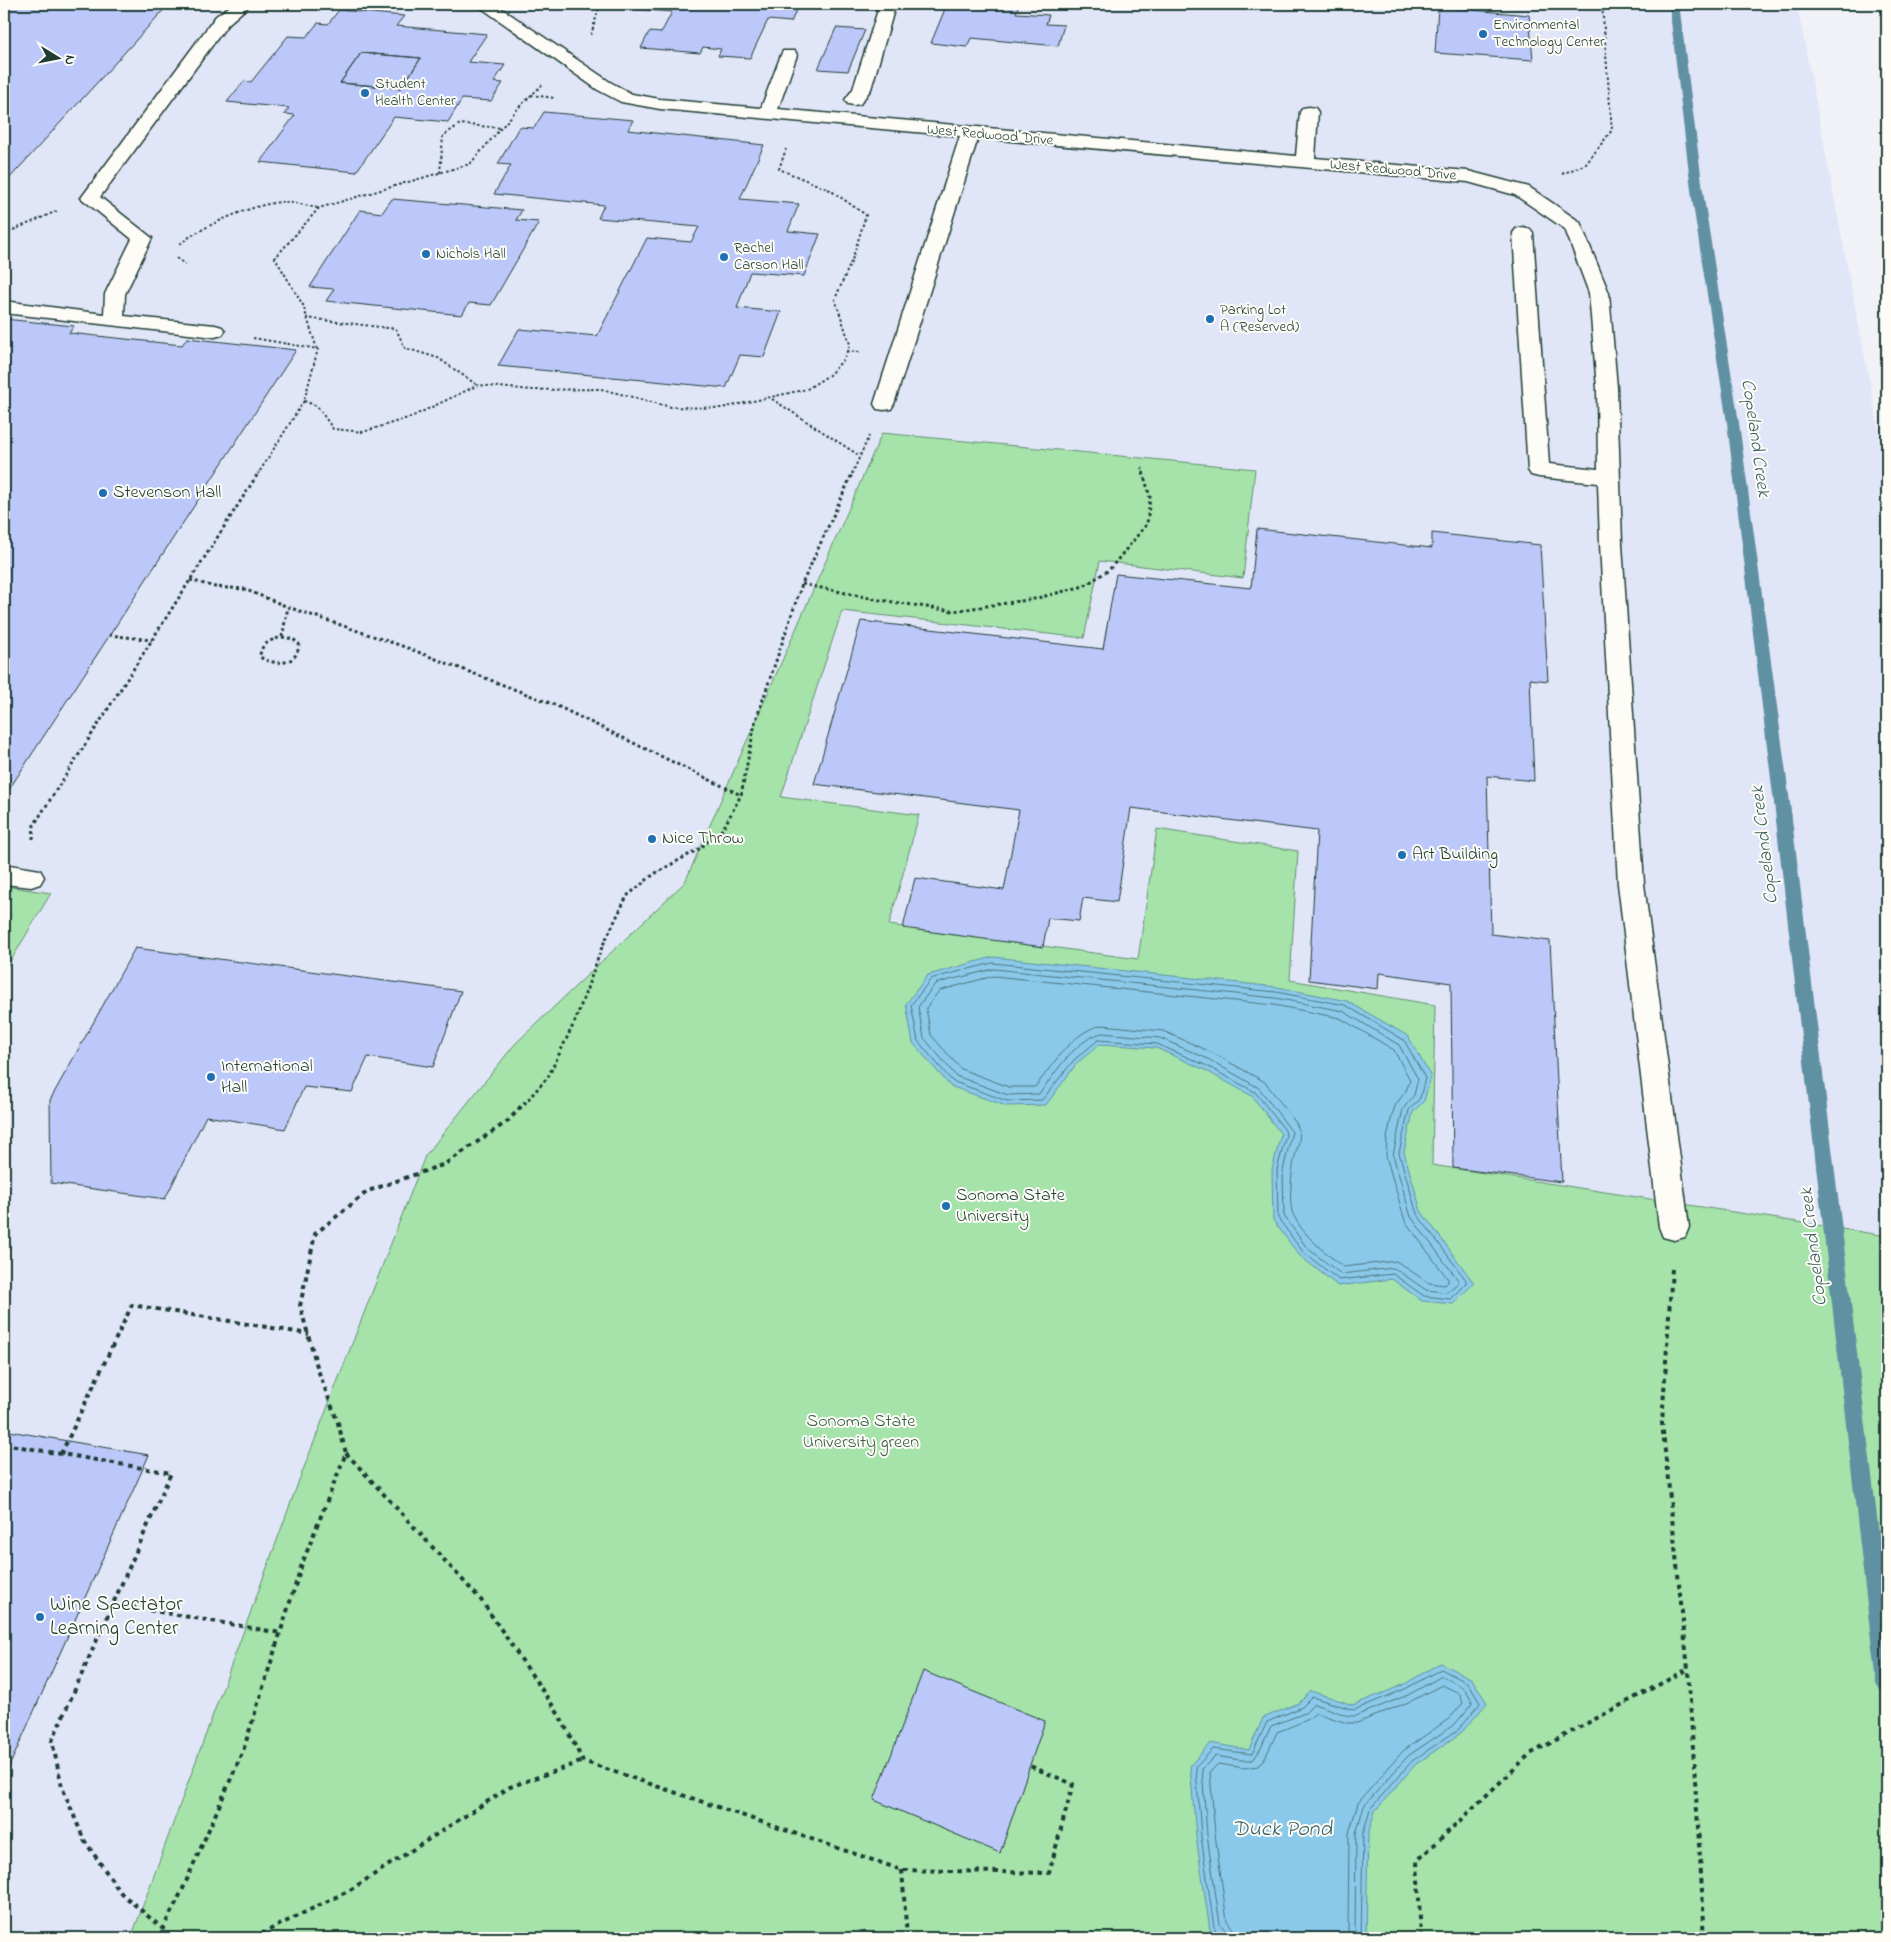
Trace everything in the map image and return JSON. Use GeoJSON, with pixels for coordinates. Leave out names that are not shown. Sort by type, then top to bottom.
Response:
{"type":"FeatureCollection","features":[{"type":"Feature","properties":{"kind":"street"},"geometry":{"type":"LineString","coordinates":[[114,321],[115,294],[142,238],[90,198],[222,20],[244,4]]}},
{"type":"Feature","properties":{"kind":"street","name":"West Redwood Drive"},"geometry":{"type":"LineString","coordinates":[[484,4],[604,86],[627,98],[660,104],[970,134],[1468,177],[1522,191]]}},
{"type":"Feature","properties":{"kind":"street"},"geometry":{"type":"LineString","coordinates":[[854,100],[862,89],[886,10],[882,4]]}},
{"type":"Feature","properties":{"kind":"street"},"geometry":{"type":"LineString","coordinates":[[768,114],[788,55]]}},
{"type":"Feature","properties":{"kind":"street"},"geometry":{"type":"LineString","coordinates":[[1305,163],[1310,112]]}},
{"type":"Feature","properties":{"kind":"street"},"geometry":{"type":"LineString","coordinates":[[884,404],[970,134]]}},
{"type":"Feature","properties":{"kind":"street"},"geometry":{"type":"LineString","coordinates":[[1522,191],[1572,226],[1599,294],[1607,388],[1611,544],[1631,884],[1674,1227]]}},
{"type":"Feature","properties":{"kind":"street"},"geometry":{"type":"LineString","coordinates":[[1523,233],[1539,470],[1610,478]]}},
{"type":"Feature","properties":{"kind":"street"},"geometry":{"type":"LineString","coordinates":[[4,307],[215,331]]}},
{"type":"Feature","properties":{"kind":"street"},"geometry":{"type":"LineString","coordinates":[[4,874],[30,877]]}},
{"type":"Feature","properties":{"kind":"path"},"geometry":{"type":"LineString","coordinates":[[171,255],[186,236],[230,216],[280,202],[319,208],[470,164],[521,105],[589,42],[600,4]]}},
{"type":"Feature","properties":{"kind":"path"},"geometry":{"type":"LineString","coordinates":[[1522,191],[1586,164],[1612,130],[1602,4]]}},
{"type":"Feature","properties":{"kind":"path"},"geometry":{"type":"LineString","coordinates":[[440,173],[443,136],[460,124],[501,128]]}},
{"type":"Feature","properties":{"kind":"path"},"geometry":{"type":"LineString","coordinates":[[306,318],[396,329],[405,348],[438,358],[478,385],[531,390],[601,389],[671,407],[722,408],[807,389],[829,375],[844,359],[850,344],[835,299],[852,260],[866,215],[830,190],[779,169],[787,144]]}},
{"type":"Feature","properties":{"kind":"path"},"geometry":{"type":"LineString","coordinates":[[4,234],[90,198]]}},
{"type":"Feature","properties":{"kind":"path"},"geometry":{"type":"LineString","coordinates":[[4,926],[30,877],[34,825],[304,401],[318,349],[303,306],[275,258],[319,208]]}},
{"type":"Feature","properties":{"kind":"path"},"geometry":{"type":"LineString","coordinates":[[132,260],[171,255],[185,264]]}},
{"type":"Feature","properties":{"kind":"path"},"geometry":{"type":"LineString","coordinates":[[215,331],[318,349]]}},
{"type":"Feature","properties":{"kind":"path"},"geometry":{"type":"LineString","coordinates":[[304,401],[316,406],[333,429],[364,432],[411,417],[478,385]]}},
{"type":"Feature","properties":{"kind":"path"},"geometry":{"type":"LineString","coordinates":[[771,398],[860,456]]}},
{"type":"Feature","properties":{"kind":"path"},"geometry":{"type":"LineString","coordinates":[[583,1761],[558,1715],[481,1600],[346,1453],[338,1423],[318,1370],[300,1306],[315,1234],[368,1191],[445,1164],[508,1121],[548,1077],[576,1019],[602,947],[627,896],[654,874],[699,849],[723,829],[741,795],[755,723],[802,584],[884,404]]}},
{"type":"Feature","properties":{"kind":"path"},"geometry":{"type":"LineString","coordinates":[[802,584],[880,600],[953,610],[1034,599],[1084,586],[1109,570],[1147,524],[1150,497],[1142,466]]}},
{"type":"Feature","properties":{"kind":"path"},"geometry":{"type":"LineString","coordinates":[[189,580],[215,587],[244,589],[288,607],[405,646],[555,705],[741,795]]}},
{"type":"Feature","properties":{"kind":"path"},"geometry":{"type":"LineString","coordinates":[[282,637],[288,607]]}},
{"type":"Feature","properties":{"kind":"path"},"geometry":{"type":"LineString","coordinates":[[109,635],[152,640]]}},
{"type":"Feature","properties":{"kind":"path"},"geometry":{"type":"LineString","coordinates":[[282,637],[294,639],[298,642],[300,645],[298,654],[281,664],[268,664],[263,661],[259,653],[264,644],[282,637]]}},
{"type":"Feature","properties":{"kind":"path"},"geometry":{"type":"LineString","coordinates":[[1674,1227],[1662,1423],[1688,1669],[1705,1938]]}},
{"type":"Feature","properties":{"kind":"path"},"geometry":{"type":"LineString","coordinates":[[61,1454],[132,1305],[309,1334]]}},
{"type":"Feature","properties":{"kind":"path"},"geometry":{"type":"LineString","coordinates":[[4,1444],[171,1473],[52,1741],[62,1787],[84,1840],[121,1893],[163,1929]]}},
{"type":"Feature","properties":{"kind":"path"},"geometry":{"type":"LineString","coordinates":[[158,1938],[243,1751],[302,1564],[346,1453]]}},
{"type":"Feature","properties":{"kind":"path"},"geometry":{"type":"LineString","coordinates":[[114,1604],[281,1633]]}},
{"type":"Feature","properties":{"kind":"path"},"geometry":{"type":"LineString","coordinates":[[1421,1938],[1417,1861],[1530,1754],[1688,1669]]}},
{"type":"Feature","properties":{"kind":"path"},"geometry":{"type":"LineString","coordinates":[[253,1938],[350,1890],[510,1787],[583,1761],[902,1870],[1049,1873],[1074,1784],[1030,1766]]}},
{"type":"Feature","properties":{"kind":"path"},"geometry":{"type":"LineString","coordinates":[[902,1870],[906,1938]]}},
{"type":"Feature","properties":{"kind":"shaded area","name":"Sonoma State University"},"geometry":{"type":"Polygon","coordinates":[[[4,4],[1797,4],[1887,473],[1887,1938],[4,1938],[4,4]]]}},
{"type":"Feature","properties":{"kind":"green space","name":"Sonoma State University green"},"geometry":{"type":"Polygon","coordinates":[[[882,433],[1255,469],[1243,578],[1100,561],[1084,638],[842,611],[781,797],[919,815],[889,925],[1138,959],[1157,829],[1298,851],[1290,980],[1435,1005],[1432,1165],[1887,1236],[1887,1938],[131,1938],[298,1483],[425,1156],[515,1044],[685,882],[882,433]]]}},
{"type":"Feature","properties":{"kind":"green space"},"geometry":{"type":"Polygon","coordinates":[[[4,886],[51,893],[4,972],[4,886]]]}},
{"type":"Feature","properties":{"kind":"water"},"geometry":{"type":"Polygon","coordinates":[[[993,957],[1277,987],[1347,1001],[1408,1036],[1431,1077],[1424,1101],[1413,1112],[1404,1152],[1421,1211],[1474,1283],[1453,1304],[1422,1301],[1392,1279],[1338,1286],[1299,1255],[1273,1220],[1272,1170],[1281,1134],[1252,1096],[1203,1069],[1156,1048],[1100,1044],[1077,1063],[1046,1105],[1006,1106],[950,1086],[913,1043],[906,1004],[928,975],[993,957]]]}},
{"type":"Feature","properties":{"kind":"water","name":"Duck Pond"},"geometry":{"type":"Polygon","coordinates":[[[1440,1663],[1472,1679],[1487,1703],[1462,1732],[1416,1764],[1375,1811],[1368,1834],[1366,1938],[1218,1938],[1210,1930],[1196,1836],[1190,1766],[1210,1743],[1249,1750],[1263,1718],[1299,1703],[1311,1691],[1353,1705],[1403,1685],[1440,1663]]]}},
{"type":"Feature","properties":{"kind":"building"},"geometry":{"type":"Polygon","coordinates":[[[4,4],[169,4],[7,181],[4,181],[4,4]]]}},
{"type":"Feature","properties":{"kind":"building"},"geometry":{"type":"Polygon","coordinates":[[[623,4],[799,4],[791,22],[768,20],[750,58],[718,56],[721,49],[703,47],[700,53],[641,48],[649,32],[661,33],[672,12],[621,8],[623,4]]]}},
{"type":"Feature","properties":{"kind":"building"},"geometry":{"type":"Polygon","coordinates":[[[947,4],[1019,4],[1016,13],[1049,15],[1046,24],[1064,25],[1058,46],[971,38],[967,47],[931,43],[947,4]]]}},
{"type":"Feature","properties":{"kind":"building","name":"Environmental Technology Center"},"geometry":{"type":"Polygon","coordinates":[[[1438,7],[1529,15],[1533,60],[1435,53],[1438,7]]]}},
{"type":"Feature","properties":{"kind":"building","name":"Student Health Center"},"geometry":{"type":"Polygon","coordinates":[[[339,10],[404,16],[396,26],[487,34],[468,62],[505,65],[494,82],[503,83],[491,101],[462,99],[448,122],[394,117],[356,172],[260,162],[295,115],[284,114],[289,108],[227,102],[244,81],[251,82],[288,36],[306,37],[318,23],[328,24],[339,10]],[[361,53],[340,83],[401,88],[421,58],[361,53]]]}},
{"type":"Feature","properties":{"kind":"building"},"geometry":{"type":"Polygon","coordinates":[[[836,28],[865,30],[848,71],[818,69],[836,28]]]}},
{"type":"Feature","properties":{"kind":"building"},"geometry":{"type":"Polygon","coordinates":[[[361,53],[421,58],[401,88],[340,83],[361,53]]]}},
{"type":"Feature","properties":{"kind":"building","name":"Rachel Carson Hall"},"geometry":{"type":"Polygon","coordinates":[[[544,112],[633,120],[628,130],[764,145],[740,199],[799,204],[788,231],[820,234],[804,276],[750,272],[737,308],[781,312],[764,357],[740,355],[726,388],[498,366],[519,329],[597,336],[647,238],[691,242],[699,227],[598,218],[604,205],[494,194],[511,165],[498,164],[519,127],[534,128],[544,112]]]}},
{"type":"Feature","properties":{"kind":"building","name":"Nichols Hall"},"geometry":{"type":"Polygon","coordinates":[[[392,199],[522,210],[516,220],[539,222],[491,305],[469,303],[462,315],[326,301],[334,289],[310,287],[360,210],[382,213],[392,199]]]}},
{"type":"Feature","properties":{"kind":"building","name":"Stevenson Hall"},"geometry":{"type":"Polygon","coordinates":[[[4,319],[74,326],[69,333],[182,345],[187,338],[296,350],[4,797],[4,319]]]}},
{"type":"Feature","properties":{"kind":"building","name":"Art Building"},"geometry":{"type":"Polygon","coordinates":[[[1257,529],[1432,548],[1432,533],[1540,545],[1548,681],[1530,679],[1534,781],[1487,776],[1491,934],[1550,941],[1562,1182],[1453,1168],[1451,983],[1379,973],[1378,989],[1309,980],[1317,831],[1131,808],[1117,902],[1083,898],[1079,921],[1048,918],[1043,947],[903,928],[915,878],[1004,890],[1019,810],[814,784],[861,621],[1103,649],[1116,574],[1251,588],[1257,529]]]}},
{"type":"Feature","properties":{"kind":"building","name":"International Hall"},"geometry":{"type":"Polygon","coordinates":[[[135,948],[461,991],[433,1067],[368,1057],[352,1092],[304,1087],[285,1129],[206,1116],[165,1199],[51,1183],[50,1100],[135,948]]]}},
{"type":"Feature","properties":{"kind":"building","name":"Wine Spectator Learning Center"},"geometry":{"type":"Polygon","coordinates":[[[4,1430],[149,1455],[4,1778],[4,1430]]]}},
{"type":"Feature","properties":{"kind":"building"},"geometry":{"type":"Polygon","coordinates":[[[923,1671],[1045,1721],[1000,1853],[874,1800],[923,1671]]]}},
{"type":"Feature","properties":{"kind":"waterway","name":"Copeland Creek"},"geometry":{"type":"LineString","coordinates":[[1674,4],[1698,198],[1733,423],[1782,803],[1887,1683]]}},
{"type":"Feature","properties":{"kind":"place","name":"Environmental Technology Center"},"geometry":{"type":"Point","coordinates":[1483,34]}},
{"type":"Feature","properties":{"kind":"place","name":"Student Health Center"},"geometry":{"type":"Point","coordinates":[365,93]}},
{"type":"Feature","properties":{"kind":"place","name":"Nichols Hall"},"geometry":{"type":"Point","coordinates":[426,254]}},
{"type":"Feature","properties":{"kind":"place","name":"Rachel Carson Hall"},"geometry":{"type":"Point","coordinates":[724,257]}},
{"type":"Feature","properties":{"kind":"place","name":"Parking Lot A (Reserved)"},"geometry":{"type":"Point","coordinates":[1210,319]}},
{"type":"Feature","properties":{"kind":"place","name":"Stevenson Hall"},"geometry":{"type":"Point","coordinates":[103,493]}},
{"type":"Feature","properties":{"kind":"place","name":"Nice Throw"},"geometry":{"type":"Point","coordinates":[652,839]}},
{"type":"Feature","properties":{"kind":"place","name":"Art Building"},"geometry":{"type":"Point","coordinates":[1402,855]}},
{"type":"Feature","properties":{"kind":"place","name":"International Hall"},"geometry":{"type":"Point","coordinates":[211,1077]}},
{"type":"Feature","properties":{"kind":"place","name":"Sonoma State University"},"geometry":{"type":"Point","coordinates":[946,1206]}},
{"type":"Feature","properties":{"kind":"place","name":"Wine Spectator Learning Center"},"geometry":{"type":"Point","coordinates":[40,1617]}}]}
